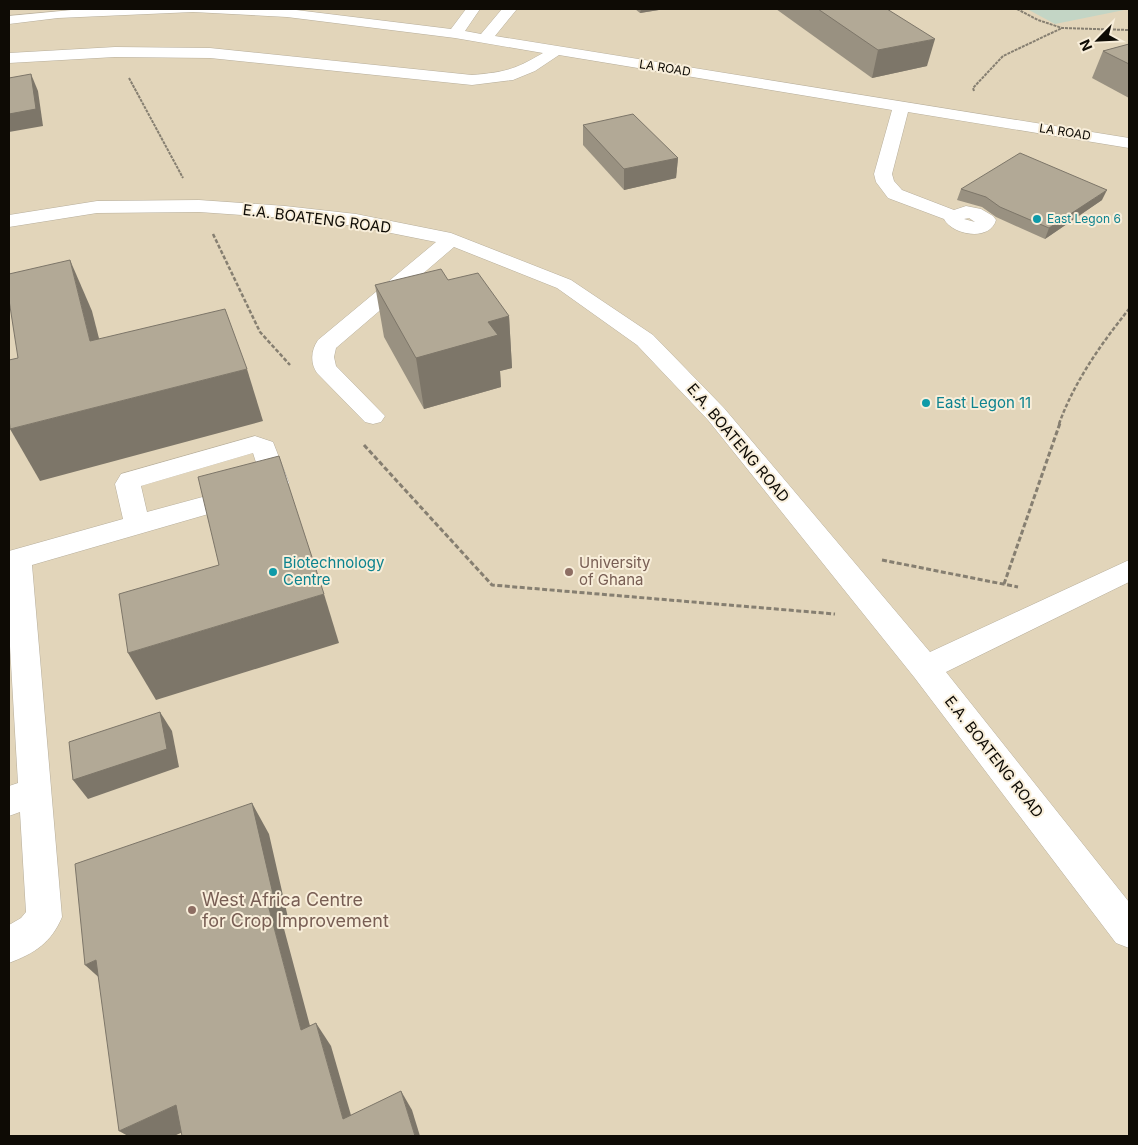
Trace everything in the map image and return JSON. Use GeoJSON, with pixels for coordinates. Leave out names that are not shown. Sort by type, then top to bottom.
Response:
{"type":"FeatureCollection","features":[{"type":"Feature","properties":{"kind":"street"},"geometry":{"type":"LineString","coordinates":[[9,20],[109,10],[188,9]]}},
{"type":"Feature","properties":{"kind":"street","name":"LA ROAD"},"geometry":{"type":"LineString","coordinates":[[198,9],[294,14],[455,34],[1129,143]]}},
{"type":"Feature","properties":{"kind":"street"},"geometry":{"type":"LineString","coordinates":[[455,34],[473,9]]}},
{"type":"Feature","properties":{"kind":"street"},"geometry":{"type":"LineString","coordinates":[[500,9],[511,9]]}},
{"type":"Feature","properties":{"kind":"street"},"geometry":{"type":"LineString","coordinates":[[484,39],[511,9]]}},
{"type":"Feature","properties":{"kind":"street"},"geometry":{"type":"LineString","coordinates":[[9,58],[114,52],[210,53],[472,80],[507,77],[529,68],[556,51]]}},
{"type":"Feature","properties":{"kind":"street"},"geometry":{"type":"LineString","coordinates":[[902,105],[883,174],[885,182],[895,194],[954,216]]}},
{"type":"Feature","properties":{"kind":"street","name":"E.A. BOATENG ROAD"},"geometry":{"type":"LineString","coordinates":[[9,221],[97,208],[199,206],[285,212],[356,220],[451,239],[564,284],[645,340],[716,414],[925,668],[1129,930]]}},
{"type":"Feature","properties":{"kind":"street"},"geometry":{"type":"LineString","coordinates":[[373,416],[325,368],[323,357],[326,345],[451,239]]}},
{"type":"Feature","properties":{"kind":"street"},"geometry":{"type":"LineString","coordinates":[[9,945],[34,931],[44,917],[21,797],[14,560],[272,487],[276,483],[276,477],[264,448],[262,445],[255,444],[130,480],[128,484],[137,525]]}},
{"type":"Feature","properties":{"kind":"street"},"geometry":{"type":"LineString","coordinates":[[925,668],[1129,570]]}},
{"type":"Feature","properties":{"kind":"path"},"geometry":{"type":"LineString","coordinates":[[1017,9],[1038,20],[1062,28],[1129,30]]}},
{"type":"Feature","properties":{"kind":"path"},"geometry":{"type":"LineString","coordinates":[[981,118],[973,88],[1003,56],[1062,28]]}},
{"type":"Feature","properties":{"kind":"path"},"geometry":{"type":"LineString","coordinates":[[114,52],[199,206],[260,332],[294,369]]}},
{"type":"Feature","properties":{"kind":"path"},"geometry":{"type":"LineString","coordinates":[[1004,584],[1068,402],[1104,342],[1129,309]]}},
{"type":"Feature","properties":{"kind":"path"},"geometry":{"type":"LineString","coordinates":[[360,441],[492,585],[883,618]]}},
{"type":"Feature","properties":{"kind":"path"},"geometry":{"type":"LineString","coordinates":[[826,549],[1072,597]]}},
{"type":"Feature","properties":{"kind":"shaded area","name":"University of Ghana"},"geometry":{"type":"Polygon","coordinates":[[[9,9],[1129,9],[1129,1136],[9,1136],[9,9]]]}},
{"type":"Feature","properties":{"kind":"green space"},"geometry":{"type":"Polygon","coordinates":[[[1027,9],[1129,9],[1055,24],[1027,9]]]}},
{"type":"Feature","properties":{"kind":"building"},"geometry":{"type":"Polygon","coordinates":[[[818,9],[887,9],[935,39],[878,50],[818,9]]]}},
{"type":"Feature","properties":{"kind":"building"},"geometry":{"type":"Polygon","coordinates":[[[1129,44],[1129,64],[1103,51],[1129,44]]]}},
{"type":"Feature","properties":{"kind":"building"},"geometry":{"type":"Polygon","coordinates":[[[31,74],[36,109],[9,114],[9,78],[31,74]]]}},
{"type":"Feature","properties":{"kind":"building"},"geometry":{"type":"Polygon","coordinates":[[[633,114],[678,158],[624,169],[583,125],[633,114]]]}},
{"type":"Feature","properties":{"kind":"building","name":"East Legon 6"},"geometry":{"type":"Polygon","coordinates":[[[1020,153],[1107,190],[1049,228],[1000,207],[986,197],[961,189],[1020,153]]]}},
{"type":"Feature","properties":{"kind":"building"},"geometry":{"type":"Polygon","coordinates":[[[70,260],[90,341],[225,309],[247,369],[10,429],[9,360],[18,358],[9,300],[9,274],[70,260]]]}},
{"type":"Feature","properties":{"kind":"building"},"geometry":{"type":"Polygon","coordinates":[[[441,269],[448,280],[478,273],[509,316],[488,322],[498,335],[416,358],[375,285],[441,269]]]}},
{"type":"Feature","properties":{"kind":"building"},"geometry":{"type":"Polygon","coordinates":[[[279,456],[324,594],[128,653],[119,594],[219,565],[198,477],[279,456]]]}},
{"type":"Feature","properties":{"kind":"building"},"geometry":{"type":"Polygon","coordinates":[[[160,712],[167,749],[73,780],[69,742],[160,712]]]}},
{"type":"Feature","properties":{"kind":"building"},"geometry":{"type":"Polygon","coordinates":[[[252,803],[273,894],[266,897],[301,1030],[316,1023],[343,1119],[401,1091],[415,1136],[182,1136],[176,1105],[119,1131],[96,960],[85,965],[75,864],[252,803]]]}},
{"type":"Feature","properties":{"kind":"place","name":"East Legon 6"},"geometry":{"type":"Point","coordinates":[1037,219]}},
{"type":"Feature","properties":{"kind":"place","name":"East Legon 11"},"geometry":{"type":"Point","coordinates":[926,403]}},
{"type":"Feature","properties":{"kind":"place","name":"Biotechnology Centre"},"geometry":{"type":"Point","coordinates":[273,572]}},
{"type":"Feature","properties":{"kind":"place","name":"University of Ghana"},"geometry":{"type":"Point","coordinates":[569,572]}},
{"type":"Feature","properties":{"kind":"place","name":"West Africa Centre for Crop Improvement"},"geometry":{"type":"Point","coordinates":[192,910]}}]}
